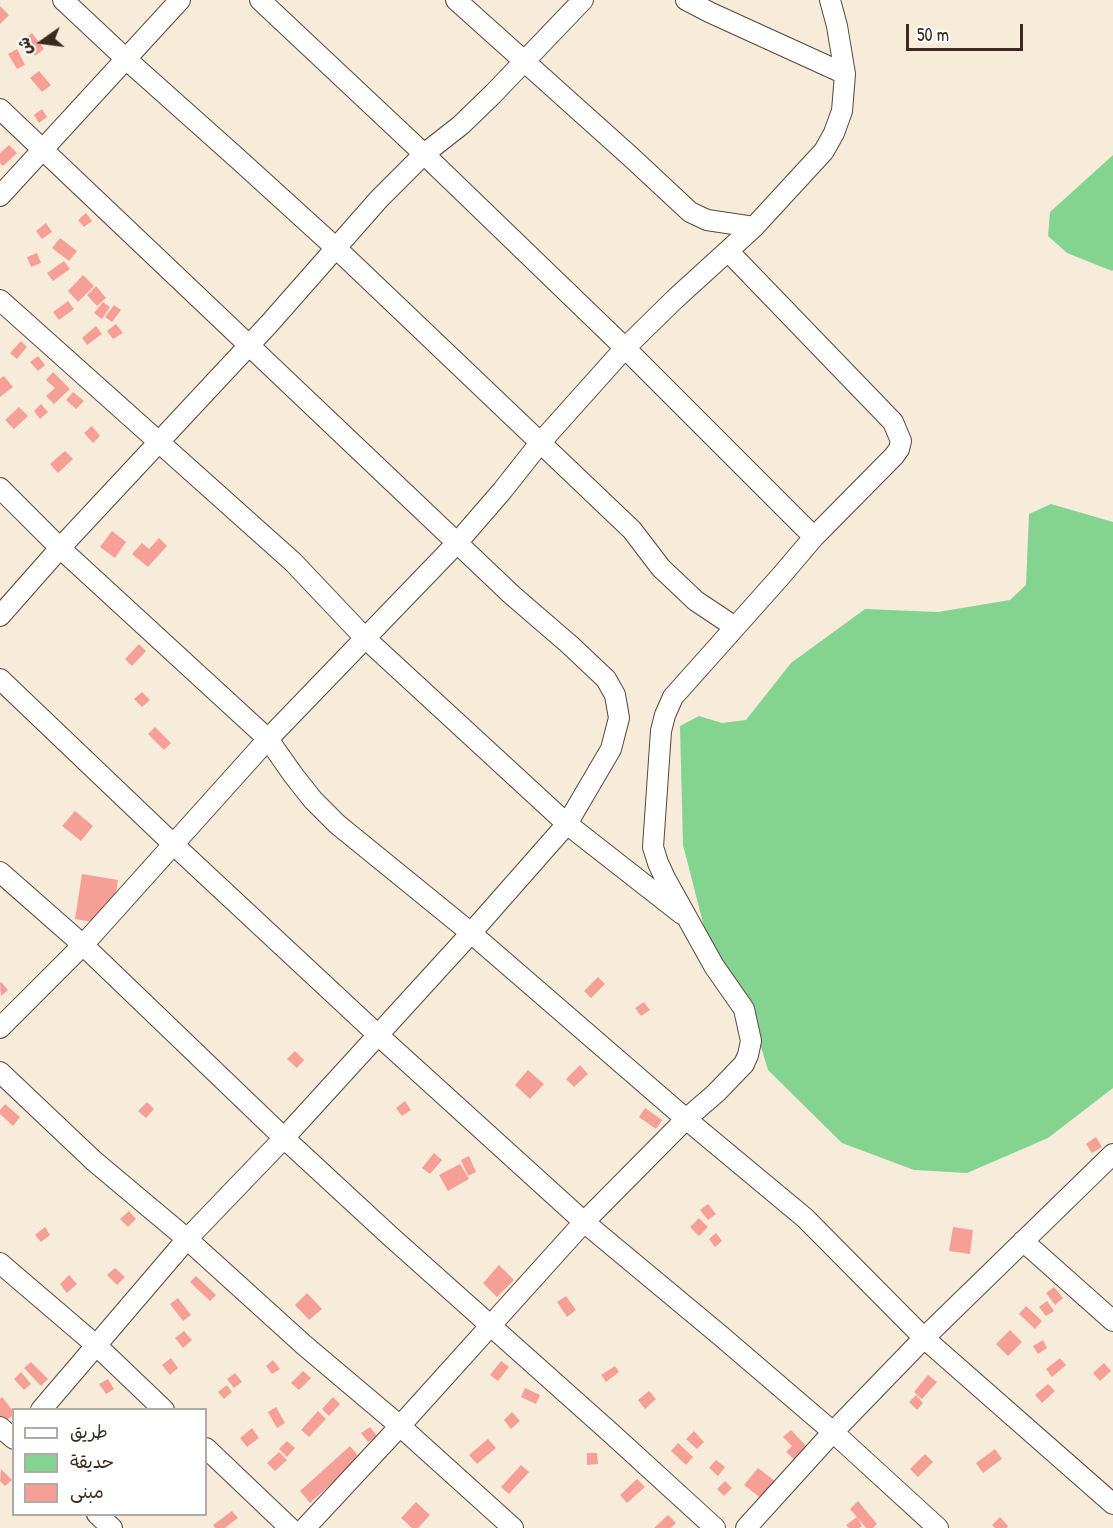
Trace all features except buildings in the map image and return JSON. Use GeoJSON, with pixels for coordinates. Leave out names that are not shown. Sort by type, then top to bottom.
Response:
{"type":"FeatureCollection","features":[{"type":"Feature","properties":{"kind":"street"},"geometry":{"type":"LineString","coordinates":[[63,0],[336,248],[632,530],[662,568],[696,601],[735,627]]}},
{"type":"Feature","properties":{"kind":"street"},"geometry":{"type":"LineString","coordinates":[[0,196],[180,0]]}},
{"type":"Feature","properties":{"kind":"street"},"geometry":{"type":"LineString","coordinates":[[260,0],[625,348],[814,537]]}},
{"type":"Feature","properties":{"kind":"street"},"geometry":{"type":"LineString","coordinates":[[456,0],[690,212],[707,220],[754,227]]}},
{"type":"Feature","properties":{"kind":"street"},"geometry":{"type":"LineString","coordinates":[[0,616],[60,548],[248,346],[379,198],[424,154],[461,125],[493,94],[583,0]]}},
{"type":"Feature","properties":{"kind":"street"},"geometry":{"type":"LineString","coordinates":[[686,0],[845,74]]}},
{"type":"Feature","properties":{"kind":"street"},"geometry":{"type":"LineString","coordinates":[[0,1028],[83,945],[268,739],[457,543],[625,348],[754,227],[824,152],[842,111],[845,74],[830,0]]}},
{"type":"Feature","properties":{"kind":"street"},"geometry":{"type":"LineString","coordinates":[[0,109],[512,596],[606,679],[615,695],[619,718],[611,749],[567,824],[284,1138],[187,1239],[43,1408]]}},
{"type":"Feature","properties":{"kind":"street"},"geometry":{"type":"LineString","coordinates":[[305,1528],[584,1222],[686,1119],[716,1093],[744,1064],[748,1055],[751,1041],[744,1009],[714,966],[665,878],[653,846],[664,715],[673,697],[814,537],[894,456],[899,449],[900,441],[893,423],[728,251]]}},
{"type":"Feature","properties":{"kind":"street"},"geometry":{"type":"LineString","coordinates":[[0,300],[293,562],[365,638],[567,824],[690,920]]}},
{"type":"Feature","properties":{"kind":"street"},"geometry":{"type":"LineString","coordinates":[[0,488],[60,548],[268,739],[313,800],[337,824],[471,933],[686,1119],[805,1218],[924,1338],[1113,1504]]}},
{"type":"Feature","properties":{"kind":"street"},"geometry":{"type":"LineString","coordinates":[[0,679],[378,1035],[584,1222],[833,1432],[938,1528]]}},
{"type":"Feature","properties":{"kind":"street"},"geometry":{"type":"LineString","coordinates":[[0,872],[83,945],[284,1138],[389,1235],[715,1528]]}},
{"type":"Feature","properties":{"kind":"street"},"geometry":{"type":"LineString","coordinates":[[0,1072],[94,1161],[187,1239],[513,1528]]}},
{"type":"Feature","properties":{"kind":"street"},"geometry":{"type":"LineString","coordinates":[[746,1528],[833,1432],[924,1338],[1113,1154]]}},
{"type":"Feature","properties":{"kind":"street"},"geometry":{"type":"LineString","coordinates":[[1023,1241],[1113,1321]]}},
{"type":"Feature","properties":{"kind":"street"},"geometry":{"type":"LineString","coordinates":[[0,1263],[97,1346],[162,1408]]}},
{"type":"Feature","properties":{"kind":"street"},"geometry":{"type":"LineString","coordinates":[[0,1427],[12,1437]]}},
{"type":"Feature","properties":{"kind":"street"},"geometry":{"type":"LineString","coordinates":[[207,1449],[290,1528]]}},
{"type":"Feature","properties":{"kind":"street"},"geometry":{"type":"LineString","coordinates":[[98,1516],[112,1528]]}},
{"type":"Feature","properties":{"kind":"green space"},"geometry":{"type":"Polygon","coordinates":[[[1113,155],[1112,271],[1067,253],[1048,236],[1050,212],[1113,155]]]}},
{"type":"Feature","properties":{"kind":"green space"},"geometry":{"type":"Polygon","coordinates":[[[1051,504],[1113,522],[1113,1088],[1048,1138],[967,1173],[914,1170],[842,1143],[768,1070],[746,997],[719,985],[683,845],[680,726],[699,716],[722,723],[746,720],[791,663],[865,609],[938,612],[1010,600],[1026,585],[1029,514],[1051,504]]]}}]}
